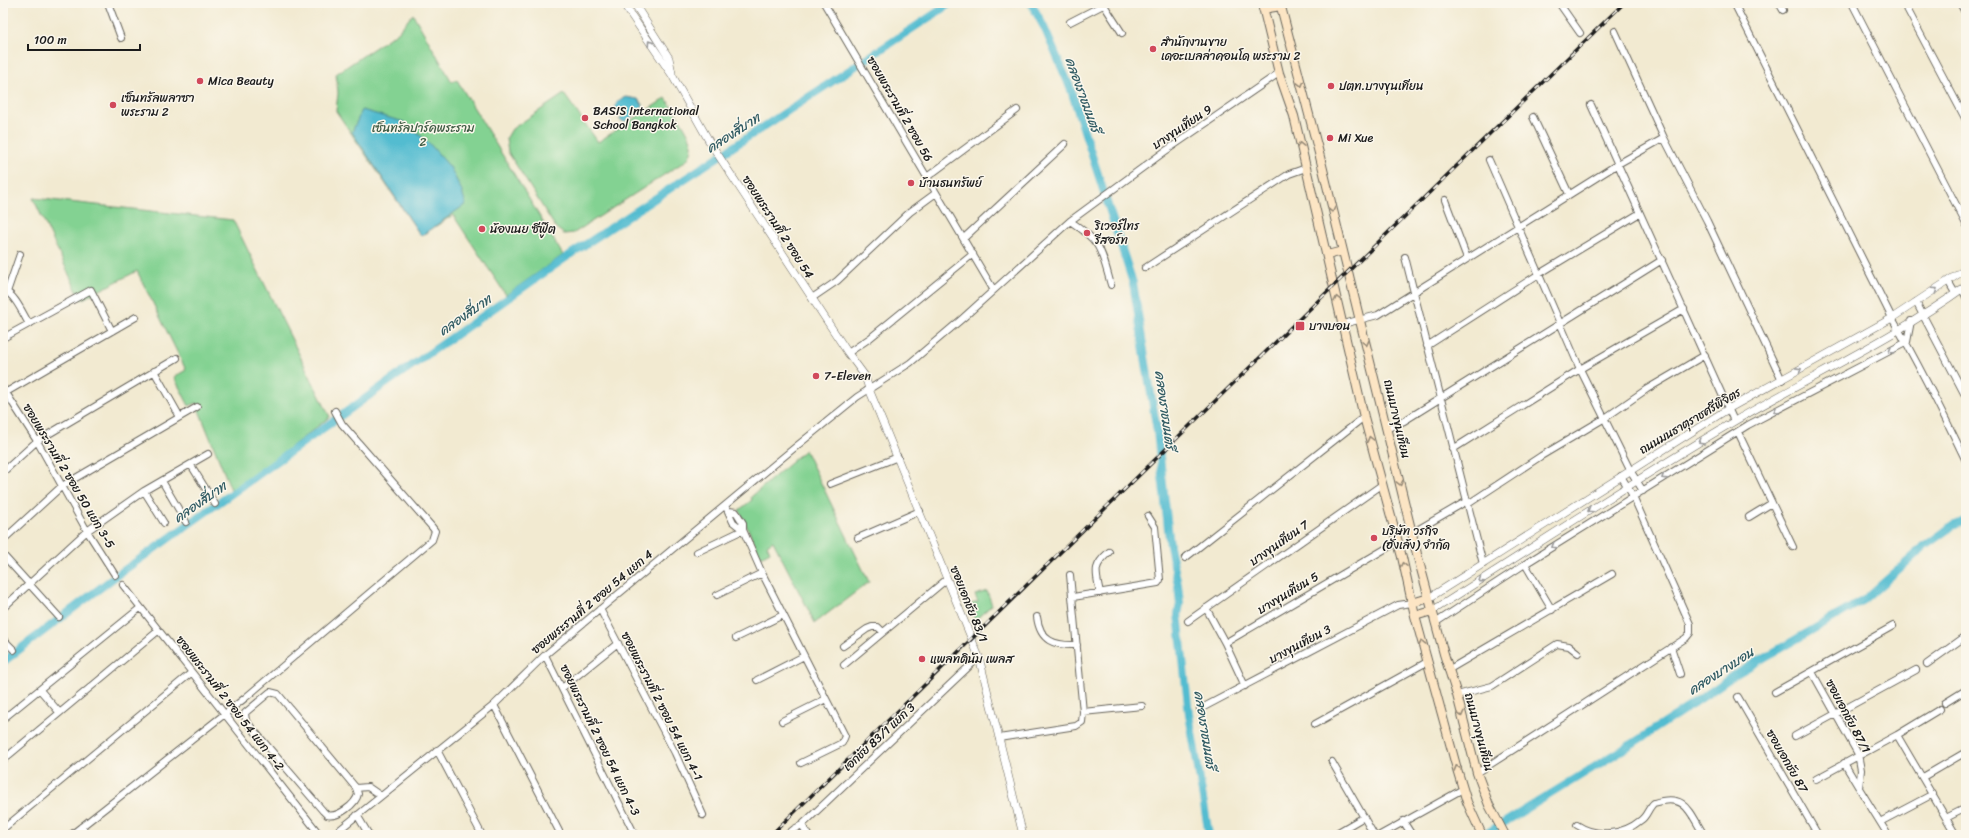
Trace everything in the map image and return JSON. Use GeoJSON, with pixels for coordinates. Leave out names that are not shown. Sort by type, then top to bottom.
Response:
{"type":"FeatureCollection","features":[{"type":"Feature","properties":{"kind":"main road"},"geometry":{"type":"LineString","coordinates":[[1282,4],[1263,6],[1279,73],[1294,116],[1364,417],[1383,484],[1415,616],[1463,789],[1481,833]]}},
{"type":"Feature","properties":{"kind":"main road","name":"ถนนบางขุนเทียน"},"geometry":{"type":"LineString","coordinates":[[1282,4],[1435,623],[1448,670],[1457,694],[1477,773],[1497,822],[1505,835]]}},
{"type":"Feature","properties":{"kind":"main road"},"geometry":{"type":"LineString","coordinates":[[1327,255],[1343,250]]}},
{"type":"Feature","properties":{"kind":"main road"},"geometry":{"type":"LineString","coordinates":[[1412,603],[1429,598]]}},
{"type":"Feature","properties":{"kind":"main road"},"geometry":{"type":"LineString","coordinates":[[1415,616],[1432,611]]}},
{"type":"Feature","properties":{"kind":"street"},"geometry":{"type":"LineString","coordinates":[[108,3],[121,38]]}},
{"type":"Feature","properties":{"kind":"street","name":"ซอยพระรามที่ 2 ซอย 54"},"geometry":{"type":"LineString","coordinates":[[623,3],[672,75],[709,141],[736,183],[848,353],[865,376],[869,389]]}},
{"type":"Feature","properties":{"kind":"street","name":"ซอยพระรามที่ 2 ซอย 54"},"geometry":{"type":"LineString","coordinates":[[634,3],[669,58],[672,75]]}},
{"type":"Feature","properties":{"kind":"street","name":"ซอยพระรามที่ 2 ซอย 56"},"geometry":{"type":"LineString","coordinates":[[824,3],[993,289]]}},
{"type":"Feature","properties":{"kind":"street"},"geometry":{"type":"LineString","coordinates":[[1559,3],[1580,32]]}},
{"type":"Feature","properties":{"kind":"street"},"geometry":{"type":"LineString","coordinates":[[1734,3],[1892,318],[1907,342],[1966,461]]}},
{"type":"Feature","properties":{"kind":"street"},"geometry":{"type":"LineString","coordinates":[[1779,3],[1783,10]]}},
{"type":"Feature","properties":{"kind":"street"},"geometry":{"type":"LineString","coordinates":[[1852,3],[1966,224]]}},
{"type":"Feature","properties":{"kind":"street"},"geometry":{"type":"LineString","coordinates":[[1904,3],[1966,120]]}},
{"type":"Feature","properties":{"kind":"street"},"geometry":{"type":"LineString","coordinates":[[1960,3],[1966,14]]}},
{"type":"Feature","properties":{"kind":"street"},"geometry":{"type":"LineString","coordinates":[[1070,22],[1105,4],[1122,33]]}},
{"type":"Feature","properties":{"kind":"street"},"geometry":{"type":"LineString","coordinates":[[1615,31],[1664,138],[1706,221],[1782,380]]}},
{"type":"Feature","properties":{"kind":"street","name":"บางขุนเทียน 9"},"geometry":{"type":"LineString","coordinates":[[993,289],[1070,221],[1097,200],[1279,73]]}},
{"type":"Feature","properties":{"kind":"street"},"geometry":{"type":"LineString","coordinates":[[1591,105],[1705,354],[1734,422]]}},
{"type":"Feature","properties":{"kind":"street"},"geometry":{"type":"LineString","coordinates":[[927,177],[1017,110]]}},
{"type":"Feature","properties":{"kind":"street"},"geometry":{"type":"LineString","coordinates":[[1533,117],[1569,194]]}},
{"type":"Feature","properties":{"kind":"street"},"geometry":{"type":"LineString","coordinates":[[1343,324],[1378,315],[1569,194],[1664,138]]}},
{"type":"Feature","properties":{"kind":"street"},"geometry":{"type":"LineString","coordinates":[[964,238],[1065,144]]}},
{"type":"Feature","properties":{"kind":"street"},"geometry":{"type":"LineString","coordinates":[[1489,160],[1580,369],[1630,470],[1643,491]]}},
{"type":"Feature","properties":{"kind":"street"},"geometry":{"type":"LineString","coordinates":[[1145,268],[1289,174],[1306,168]]}},
{"type":"Feature","properties":{"kind":"street"},"geometry":{"type":"LineString","coordinates":[[812,298],[837,281],[910,212],[936,193]]}},
{"type":"Feature","properties":{"kind":"street"},"geometry":{"type":"LineString","coordinates":[[1445,200],[1467,258]]}},
{"type":"Feature","properties":{"kind":"street"},"geometry":{"type":"LineString","coordinates":[[1427,346],[1539,274],[1640,213]]}},
{"type":"Feature","properties":{"kind":"street"},"geometry":{"type":"LineString","coordinates":[[1070,221],[1094,239],[1100,249],[1111,285]]}},
{"type":"Feature","properties":{"kind":"street"},"geometry":{"type":"LineString","coordinates":[[20,254],[5,291],[29,324]]}},
{"type":"Feature","properties":{"kind":"street"},"geometry":{"type":"LineString","coordinates":[[848,353],[870,338],[973,254]]}},
{"type":"Feature","properties":{"kind":"street"},"geometry":{"type":"LineString","coordinates":[[1405,257],[1483,564]]}},
{"type":"Feature","properties":{"kind":"street"},"geometry":{"type":"LineString","coordinates":[[1386,429],[1404,421],[1662,260]]}},
{"type":"Feature","properties":{"kind":"street","name":"ถนนมนธาตุราชศรีพิจิตร"},"geometry":{"type":"LineString","coordinates":[[1429,598],[1728,409],[1892,318],[1966,269]]}},
{"type":"Feature","properties":{"kind":"street"},"geometry":{"type":"LineString","coordinates":[[1948,281],[1961,289],[1966,297]]}},
{"type":"Feature","properties":{"kind":"street","name":"ซอยพระรามที่ 2 ซอย 54 แยก 4"},"geometry":{"type":"LineString","coordinates":[[333,835],[494,705],[545,655],[600,608],[727,509],[793,449],[869,389],[910,363],[963,318],[993,289]]}},
{"type":"Feature","properties":{"kind":"street","name":"ถนนมนธาตุราชศรีพิจิตร"},"geometry":{"type":"LineString","coordinates":[[1432,611],[1627,487],[1734,422],[1898,329],[1961,289]]}},
{"type":"Feature","properties":{"kind":"street"},"geometry":{"type":"LineString","coordinates":[[3,338],[91,290],[112,331]]}},
{"type":"Feature","properties":{"kind":"street"},"geometry":{"type":"LineString","coordinates":[[1916,302],[1966,397]]}},
{"type":"Feature","properties":{"kind":"street"},"geometry":{"type":"LineString","coordinates":[[1453,449],[1580,369],[1684,309]]}},
{"type":"Feature","properties":{"kind":"street"},"geometry":{"type":"LineString","coordinates":[[4,391],[136,317]]}},
{"type":"Feature","properties":{"kind":"street"},"geometry":{"type":"LineString","coordinates":[[1907,342],[1911,321]]}},
{"type":"Feature","properties":{"kind":"street"},"geometry":{"type":"LineString","coordinates":[[1435,623],[1525,564],[1760,418],[1850,373],[1907,342]]}},
{"type":"Feature","properties":{"kind":"street"},"geometry":{"type":"LineString","coordinates":[[1412,533],[1468,503],[1541,456],[1605,418],[1647,389],[1705,354]]}},
{"type":"Feature","properties":{"kind":"street"},"geometry":{"type":"LineString","coordinates":[[3,472],[37,441],[177,358]]}},
{"type":"Feature","properties":{"kind":"street"},"geometry":{"type":"LineString","coordinates":[[154,371],[180,417]]}},
{"type":"Feature","properties":{"kind":"street","name":"ซอยเอกชัย 83/1"},"geometry":{"type":"LineString","coordinates":[[869,389],[979,657],[1023,835]]}},
{"type":"Feature","properties":{"kind":"street","name":"ซอยพระรามที่ 2 ซอย 50 แยก 3-5"},"geometry":{"type":"LineString","coordinates":[[4,391],[37,441],[87,531],[115,575]]}},
{"type":"Feature","properties":{"kind":"street"},"geometry":{"type":"LineString","coordinates":[[3,540],[62,486],[197,407]]}},
{"type":"Feature","properties":{"kind":"street"},"geometry":{"type":"LineString","coordinates":[[71,835],[224,715],[429,543],[434,535],[435,531],[432,526],[342,424],[335,411]]}},
{"type":"Feature","properties":{"kind":"street"},"geometry":{"type":"LineString","coordinates":[[1185,558],[1364,417]]}},
{"type":"Feature","properties":{"kind":"street"},"geometry":{"type":"LineString","coordinates":[[1738,432],[1793,547]]}},
{"type":"Feature","properties":{"kind":"street"},"geometry":{"type":"LineString","coordinates":[[3,608],[30,584],[68,546],[87,531],[144,491],[208,454]]}},
{"type":"Feature","properties":{"kind":"street"},"geometry":{"type":"LineString","coordinates":[[830,484],[898,457]]}},
{"type":"Feature","properties":{"kind":"street"},"geometry":{"type":"LineString","coordinates":[[191,465],[215,504]]}},
{"type":"Feature","properties":{"kind":"street"},"geometry":{"type":"LineString","coordinates":[[1477,773],[1671,647],[1690,633],[1690,624],[1633,496],[1621,476]]}},
{"type":"Feature","properties":{"kind":"street"},"geometry":{"type":"LineString","coordinates":[[162,481],[186,522]]}},
{"type":"Feature","properties":{"kind":"street","name":"บางขุนเทียน 7"},"geometry":{"type":"LineString","coordinates":[[1188,621],[1383,484]]}},
{"type":"Feature","properties":{"kind":"street"},"geometry":{"type":"LineString","coordinates":[[144,491],[164,523]]}},
{"type":"Feature","properties":{"kind":"street"},"geometry":{"type":"LineString","coordinates":[[1749,517],[1772,503]]}},
{"type":"Feature","properties":{"kind":"street"},"geometry":{"type":"LineString","coordinates":[[727,509],[730,518],[736,527],[742,530],[762,573],[844,734],[844,740],[842,743],[801,763]]}},
{"type":"Feature","properties":{"kind":"street"},"geometry":{"type":"LineString","coordinates":[[858,538],[920,511]]}},
{"type":"Feature","properties":{"kind":"street"},"geometry":{"type":"LineString","coordinates":[[1073,597],[1154,585],[1159,582],[1156,530],[1148,516]]}},
{"type":"Feature","properties":{"kind":"street"},"geometry":{"type":"LineString","coordinates":[[697,552],[742,530]]}},
{"type":"Feature","properties":{"kind":"street","name":"บางขุนเทียน 5"},"geometry":{"type":"LineString","coordinates":[[1225,643],[1397,542]]}},
{"type":"Feature","properties":{"kind":"street"},"geometry":{"type":"LineString","coordinates":[[1100,593],[1096,567],[1098,561],[1109,552]]}},
{"type":"Feature","properties":{"kind":"street"},"geometry":{"type":"LineString","coordinates":[[3,555],[59,617]]}},
{"type":"Feature","properties":{"kind":"street"},"geometry":{"type":"LineString","coordinates":[[1525,564],[1552,610]]}},
{"type":"Feature","properties":{"kind":"street"},"geometry":{"type":"LineString","coordinates":[[717,595],[762,573]]}},
{"type":"Feature","properties":{"kind":"street"},"geometry":{"type":"LineString","coordinates":[[1448,670],[1612,574]]}},
{"type":"Feature","properties":{"kind":"street"},"geometry":{"type":"LineString","coordinates":[[999,738],[1076,726],[1082,722],[1083,712],[1070,575]]}},
{"type":"Feature","properties":{"kind":"street"},"geometry":{"type":"LineString","coordinates":[[844,665],[947,579]]}},
{"type":"Feature","properties":{"kind":"street","name":"ซอยพระรามที่ 2 ซอย 54 แยก 4-2"},"geometry":{"type":"LineString","coordinates":[[123,585],[320,835]]}},
{"type":"Feature","properties":{"kind":"street","name":"บางขุนเทียน 3"},"geometry":{"type":"LineString","coordinates":[[1200,708],[1245,686],[1398,605],[1412,603]]}},
{"type":"Feature","properties":{"kind":"street"},"geometry":{"type":"LineString","coordinates":[[3,719],[140,608]]}},
{"type":"Feature","properties":{"kind":"street","name":"ซอยพระรามที่ 2 ซอย 54 แยก 4-1"},"geometry":{"type":"LineString","coordinates":[[600,608],[675,753],[703,815]]}},
{"type":"Feature","properties":{"kind":"street"},"geometry":{"type":"LineString","coordinates":[[1206,608],[1225,643],[1245,686]]}},
{"type":"Feature","properties":{"kind":"street"},"geometry":{"type":"LineString","coordinates":[[736,638],[783,615]]}},
{"type":"Feature","properties":{"kind":"street"},"geometry":{"type":"LineString","coordinates":[[1037,617],[1040,631],[1052,642],[1066,645],[1077,645]]}},
{"type":"Feature","properties":{"kind":"street"},"geometry":{"type":"LineString","coordinates":[[1775,692],[1893,626]]}},
{"type":"Feature","properties":{"kind":"street"},"geometry":{"type":"LineString","coordinates":[[843,646],[872,627],[878,627],[883,632]]}},
{"type":"Feature","properties":{"kind":"street"},"geometry":{"type":"LineString","coordinates":[[3,760],[158,631]]}},
{"type":"Feature","properties":{"kind":"street"},"geometry":{"type":"LineString","coordinates":[[1927,664],[1966,636]]}},
{"type":"Feature","properties":{"kind":"street"},"geometry":{"type":"LineString","coordinates":[[3,639],[14,650]]}},
{"type":"Feature","properties":{"kind":"street"},"geometry":{"type":"LineString","coordinates":[[562,688],[618,643]]}},
{"type":"Feature","properties":{"kind":"street"},"geometry":{"type":"LineString","coordinates":[[1457,694],[1492,686],[1557,644],[1569,646],[1578,653]]}},
{"type":"Feature","properties":{"kind":"street"},"geometry":{"type":"LineString","coordinates":[[1671,647],[1680,674]]}},
{"type":"Feature","properties":{"kind":"street","name":"ซอยพระรามที่ 2 ซอย 54 แยก 4-3"},"geometry":{"type":"LineString","coordinates":[[545,655],[634,835]]}},
{"type":"Feature","properties":{"kind":"street"},"geometry":{"type":"LineString","coordinates":[[757,680],[804,656]]}},
{"type":"Feature","properties":{"kind":"street","name":"เอกชัย 83/1 แยก 3"},"geometry":{"type":"LineString","coordinates":[[788,834],[802,825],[979,657]]}},
{"type":"Feature","properties":{"kind":"street"},"geometry":{"type":"LineString","coordinates":[[1315,724],[1428,662]]}},
{"type":"Feature","properties":{"kind":"street"},"geometry":{"type":"LineString","coordinates":[[1795,736],[1916,670]]}},
{"type":"Feature","properties":{"kind":"street","name":"ซอยเอกชัย 87/1"},"geometry":{"type":"LineString","coordinates":[[1812,672],[1858,754],[1861,770],[1859,788]]}},
{"type":"Feature","properties":{"kind":"street"},"geometry":{"type":"LineString","coordinates":[[3,829],[191,673]]}},
{"type":"Feature","properties":{"kind":"street"},"geometry":{"type":"LineString","coordinates":[[40,690],[59,712]]}},
{"type":"Feature","properties":{"kind":"street"},"geometry":{"type":"LineString","coordinates":[[1945,703],[1966,690]]}},
{"type":"Feature","properties":{"kind":"street"},"geometry":{"type":"LineString","coordinates":[[270,692],[278,694],[356,788],[358,794],[354,802],[336,814],[327,815],[248,724],[246,721],[246,713],[270,692]]}},
{"type":"Feature","properties":{"kind":"street","name":"ซอยเอกชัย 87"},"geometry":{"type":"LineString","coordinates":[[1738,697],[1818,835]]}},
{"type":"Feature","properties":{"kind":"street"},"geometry":{"type":"LineString","coordinates":[[782,720],[826,699]]}},
{"type":"Feature","properties":{"kind":"street"},"geometry":{"type":"LineString","coordinates":[[494,705],[561,835]]}},
{"type":"Feature","properties":{"kind":"street"},"geometry":{"type":"LineString","coordinates":[[1083,712],[1142,706]]}},
{"type":"Feature","properties":{"kind":"street"},"geometry":{"type":"LineString","coordinates":[[1816,779],[1858,754],[1897,735],[1940,709]]}},
{"type":"Feature","properties":{"kind":"street"},"geometry":{"type":"LineString","coordinates":[[1897,735],[1948,818],[1956,835]]}},
{"type":"Feature","properties":{"kind":"street"},"geometry":{"type":"LineString","coordinates":[[437,750],[482,835]]}},
{"type":"Feature","properties":{"kind":"street"},"geometry":{"type":"LineString","coordinates":[[1923,777],[1966,752]]}},
{"type":"Feature","properties":{"kind":"street"},"geometry":{"type":"LineString","coordinates":[[1332,762],[1374,835]]}},
{"type":"Feature","properties":{"kind":"street"},"geometry":{"type":"LineString","coordinates":[[1844,763],[1888,835]]}},
{"type":"Feature","properties":{"kind":"street"},"geometry":{"type":"LineString","coordinates":[[356,788],[368,787],[381,796]]}},
{"type":"Feature","properties":{"kind":"street"},"geometry":{"type":"LineString","coordinates":[[1380,835],[1463,789]]}},
{"type":"Feature","properties":{"kind":"street"},"geometry":{"type":"LineString","coordinates":[[1880,822],[1933,794]]}},
{"type":"Feature","properties":{"kind":"street"},"geometry":{"type":"LineString","coordinates":[[1577,825],[1583,829],[1604,834],[1620,832],[1641,820],[1654,803],[1672,799],[1680,801],[1685,806],[1704,835]]}},
{"type":"Feature","properties":{"kind":"street"},"geometry":{"type":"LineString","coordinates":[[1948,818],[1966,808]]}},
{"type":"Feature","properties":{"kind":"street"},"geometry":{"type":"LineString","coordinates":[[357,815],[369,835]]}},
{"type":"Feature","properties":{"kind":"street"},"geometry":{"type":"LineString","coordinates":[[1333,835],[1364,818]]}},
{"type":"Feature","properties":{"kind":"street"},"geometry":{"type":"LineString","coordinates":[[1403,821],[1412,835]]}},
{"type":"Feature","properties":{"kind":"street"},"geometry":{"type":"LineString","coordinates":[[802,825],[808,835]]}},
{"type":"Feature","properties":{"kind":"street"},"geometry":{"type":"LineString","coordinates":[[82,827],[89,835]]}},
{"type":"Feature","properties":{"kind":"green space","name":"เซ็นทรัลปาร์คพระราม 2"},"geometry":{"type":"Polygon","coordinates":[[[413,14],[452,82],[457,80],[563,255],[506,295],[453,215],[421,236],[336,111],[338,93],[336,74],[398,32],[413,14]]]}},
{"type":"Feature","properties":{"kind":"green space"},"geometry":{"type":"Polygon","coordinates":[[[564,94],[598,142],[666,98],[689,135],[692,146],[691,153],[687,160],[574,233],[564,234],[556,228],[508,152],[506,139],[512,129],[564,94]]]}},
{"type":"Feature","properties":{"kind":"green space"},"geometry":{"type":"Polygon","coordinates":[[[33,198],[233,220],[330,417],[232,492],[196,403],[189,406],[174,377],[186,370],[137,271],[81,300],[33,198]]]}},
{"type":"Feature","properties":{"kind":"green space"},"geometry":{"type":"Polygon","coordinates":[[[805,450],[869,582],[815,623],[773,541],[767,545],[770,552],[761,557],[739,510],[752,500],[751,497],[805,450]]]}},
{"type":"Feature","properties":{"kind":"green space"},"geometry":{"type":"Polygon","coordinates":[[[987,591],[992,605],[975,620],[969,605],[978,602],[975,595],[987,591]]]}},
{"type":"Feature","properties":{"kind":"water"},"geometry":{"type":"Polygon","coordinates":[[[626,97],[638,99],[643,106],[633,116],[624,122],[619,119],[625,115],[621,109],[614,112],[617,102],[626,97]]]}},
{"type":"Feature","properties":{"kind":"water"},"geometry":{"type":"Polygon","coordinates":[[[362,110],[404,122],[428,142],[450,167],[461,189],[466,204],[421,236],[352,132],[362,110]]]}},
{"type":"Feature","properties":{"kind":"waterway","name":"คลองสี่บาท"},"geometry":{"type":"LineString","coordinates":[[3,662],[116,576],[574,252],[951,3]]}},
{"type":"Feature","properties":{"kind":"waterway","name":"คลองราชมนตรี"},"geometry":{"type":"LineString","coordinates":[[1031,3],[1044,27],[1070,87],[1133,283],[1157,431],[1170,546],[1178,585],[1180,604],[1178,614],[1189,714],[1209,835]]}},
{"type":"Feature","properties":{"kind":"waterway","name":"คลองบางบอน"},"geometry":{"type":"LineString","coordinates":[[1484,835],[1635,742],[1736,674],[1864,600],[1925,546],[1951,527],[1966,520]]}},
{"type":"Feature","properties":{"kind":"railway"},"geometry":{"type":"LineString","coordinates":[[771,835],[1624,3]]}},
{"type":"Feature","properties":{"kind":"place","name":"สำนักงานขาย เดอะเบลล่าคอนโด พระราม 2"},"geometry":{"type":"Point","coordinates":[1153,49]}},
{"type":"Feature","properties":{"kind":"place","name":"Mica Beauty"},"geometry":{"type":"Point","coordinates":[200,81]}},
{"type":"Feature","properties":{"kind":"place","name":"ปตท.บางขุนเทียน"},"geometry":{"type":"Point","coordinates":[1331,86]}},
{"type":"Feature","properties":{"kind":"place","name":"เซ็นทรัลพลาซา พระราม 2"},"geometry":{"type":"Point","coordinates":[113,105]}},
{"type":"Feature","properties":{"kind":"place","name":"BASIS International School Bangkok"},"geometry":{"type":"Point","coordinates":[585,118]}},
{"type":"Feature","properties":{"kind":"place","name":"Mi Xue"},"geometry":{"type":"Point","coordinates":[1330,138]}},
{"type":"Feature","properties":{"kind":"place","name":"บ้านธนทรัพย์"},"geometry":{"type":"Point","coordinates":[911,183]}},
{"type":"Feature","properties":{"kind":"place","name":"น้องเนย ซีฟู๊ต"},"geometry":{"type":"Point","coordinates":[482,229]}},
{"type":"Feature","properties":{"kind":"place","name":"ริเวอร์ไทร รีสอร์ท"},"geometry":{"type":"Point","coordinates":[1087,233]}},
{"type":"Feature","properties":{"kind":"place","name":"บางบอน"},"geometry":{"type":"Point","coordinates":[1300,326]}},
{"type":"Feature","properties":{"kind":"place","name":"7-Eleven"},"geometry":{"type":"Point","coordinates":[816,376]}},
{"type":"Feature","properties":{"kind":"place","name":"บริษัท วรกิจ (ฮั่งเล้ง) จำกัด"},"geometry":{"type":"Point","coordinates":[1374,538]}},
{"type":"Feature","properties":{"kind":"place","name":"แพลทตินัม เพลส"},"geometry":{"type":"Point","coordinates":[922,659]}}]}
